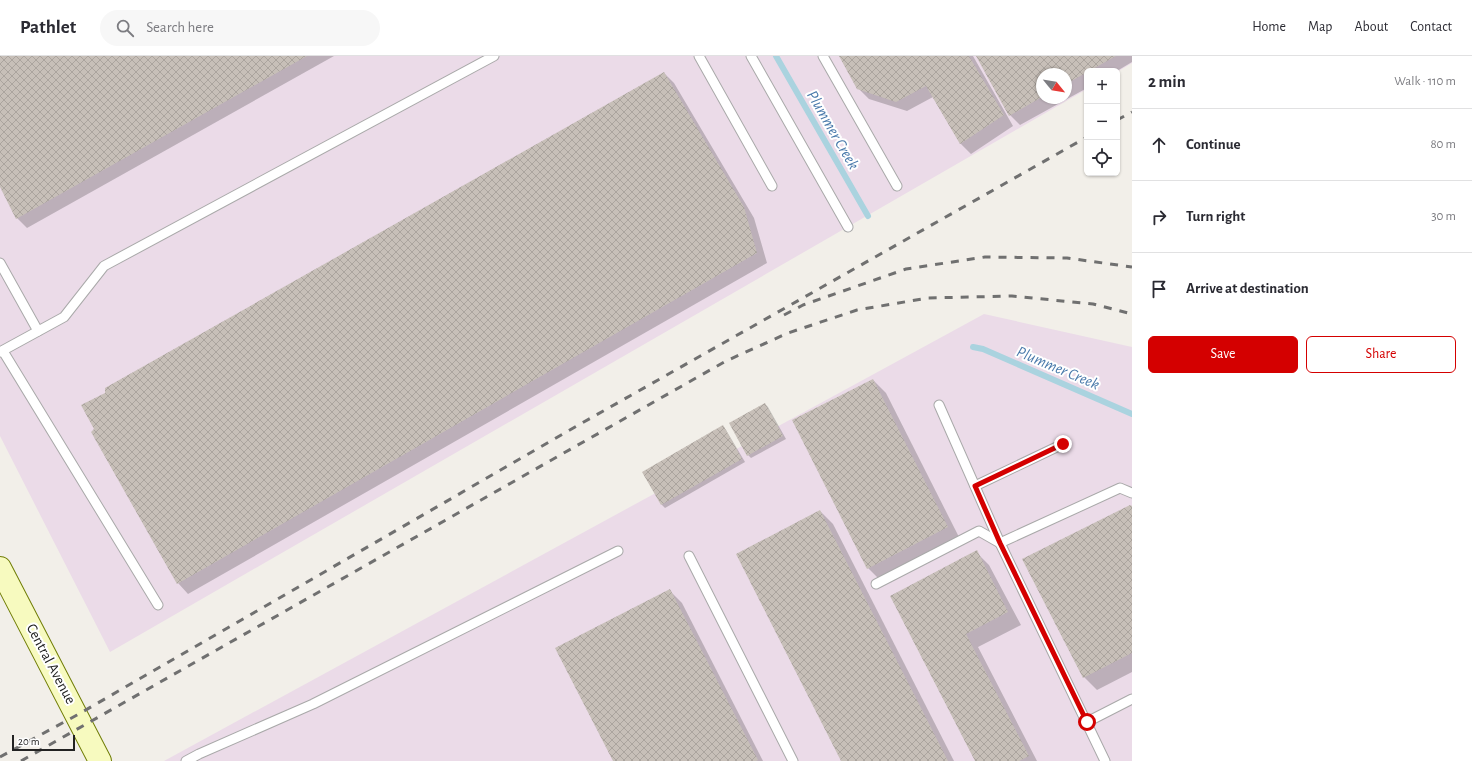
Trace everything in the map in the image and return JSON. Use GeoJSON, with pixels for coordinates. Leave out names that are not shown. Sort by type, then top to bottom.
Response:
{"type":"FeatureCollection","features":[{"type":"Feature","properties":{"kind":"street","name":"Central Avenue"},"geometry":{"type":"LineString","coordinates":[[0,568],[100,761]]}},
{"type":"Feature","properties":{"kind":"lane"},"geometry":{"type":"LineString","coordinates":[[158,605],[2,352],[64,317],[104,266],[494,56]]}},
{"type":"Feature","properties":{"kind":"lane"},"geometry":{"type":"LineString","coordinates":[[700,56],[772,186]]}},
{"type":"Feature","properties":{"kind":"lane"},"geometry":{"type":"LineString","coordinates":[[751,56],[848,227]]}},
{"type":"Feature","properties":{"kind":"lane"},"geometry":{"type":"LineString","coordinates":[[823,56],[897,186]]}},
{"type":"Feature","properties":{"kind":"lane"},"geometry":{"type":"LineString","coordinates":[[0,263],[38,331]]}},
{"type":"Feature","properties":{"kind":"lane"},"geometry":{"type":"LineString","coordinates":[[939,405],[1000,543],[1105,761]]}},
{"type":"Feature","properties":{"kind":"lane"},"geometry":{"type":"LineString","coordinates":[[975,486],[1063,444]]}},
{"type":"Feature","properties":{"kind":"lane"},"geometry":{"type":"LineString","coordinates":[[1000,543],[1120,488],[1132,493]]}},
{"type":"Feature","properties":{"kind":"lane"},"geometry":{"type":"LineString","coordinates":[[876,584],[979,531],[1000,543]]}},
{"type":"Feature","properties":{"kind":"lane"},"geometry":{"type":"LineString","coordinates":[[186,761],[198,754],[313,704],[618,551]]}},
{"type":"Feature","properties":{"kind":"lane"},"geometry":{"type":"LineString","coordinates":[[689,556],[793,761]]}},
{"type":"Feature","properties":{"kind":"lane"},"geometry":{"type":"LineString","coordinates":[[1087,722],[1132,699]]}},
{"type":"Feature","properties":{"kind":"shaded area"},"geometry":{"type":"Polygon","coordinates":[[[0,56],[1132,56],[1132,63],[1120,70],[1120,68],[1084,68],[1084,91],[1072,98],[1072,68],[1036,68],[1036,104],[1061,104],[110,652],[0,436],[0,56]]]}},
{"type":"Feature","properties":{"kind":"shaded area"},"geometry":{"type":"Polygon","coordinates":[[[984,314],[1132,347],[1132,761],[164,761],[984,314]]]}},
{"type":"Feature","properties":{"kind":"building"},"geometry":{"type":"Polygon","coordinates":[[[0,56],[307,56],[16,219],[0,187],[0,56]]]}},
{"type":"Feature","properties":{"kind":"building"},"geometry":{"type":"Polygon","coordinates":[[[839,56],[969,56],[1004,115],[960,144],[926,86],[896,102],[857,89],[839,56]]]}},
{"type":"Feature","properties":{"kind":"building"},"geometry":{"type":"Polygon","coordinates":[[[976,56],[1116,56],[1095,68],[1084,68],[1084,74],[1072,81],[1072,68],[1036,68],[1036,100],[1009,116],[976,56]]]}},
{"type":"Feature","properties":{"kind":"building"},"geometry":{"type":"Polygon","coordinates":[[[664,72],[744,207],[757,253],[177,584],[91,432],[94,429],[81,405],[105,393],[105,388],[664,72]]]}},
{"type":"Feature","properties":{"kind":"building"},"geometry":{"type":"Polygon","coordinates":[[[873,379],[948,527],[867,569],[792,420],[873,379]]]}},
{"type":"Feature","properties":{"kind":"building"},"geometry":{"type":"Polygon","coordinates":[[[765,403],[783,436],[747,456],[729,423],[765,403]]]}},
{"type":"Feature","properties":{"kind":"building"},"geometry":{"type":"Polygon","coordinates":[[[723,425],[742,459],[661,505],[642,472],[723,425]]]}},
{"type":"Feature","properties":{"kind":"building"},"geometry":{"type":"Polygon","coordinates":[[[1130,505],[1132,506],[1132,653],[1083,678],[1022,559],[1130,505]]]}},
{"type":"Feature","properties":{"kind":"building"},"geometry":{"type":"Polygon","coordinates":[[[820,510],[948,761],[841,761],[736,554],[820,510]]]}},
{"type":"Feature","properties":{"kind":"building"},"geometry":{"type":"Polygon","coordinates":[[[977,550],[1008,612],[966,634],[1029,756],[1019,761],[975,761],[890,596],[977,550]]]}},
{"type":"Feature","properties":{"kind":"building"},"geometry":{"type":"Polygon","coordinates":[[[670,589],[758,760],[613,761],[555,648],[670,589]]]}},
{"type":"Feature","properties":{"kind":"waterway","name":"Plummer Creek"},"geometry":{"type":"LineString","coordinates":[[776,56],[868,216]]}},
{"type":"Feature","properties":{"kind":"waterway","name":"Plummer Creek"},"geometry":{"type":"LineString","coordinates":[[973,347],[983,349],[1132,414]]}},
{"type":"Feature","properties":{"kind":"railway"},"geometry":{"type":"LineString","coordinates":[[1120,118],[1132,112]]}},
{"type":"Feature","properties":{"kind":"railway"},"geometry":{"type":"LineString","coordinates":[[0,757],[77,715],[575,427],[1084,139]]}},
{"type":"Feature","properties":{"kind":"railway"},"geometry":{"type":"LineString","coordinates":[[784,315],[803,305],[906,269],[985,257],[1067,258],[1132,267]]}},
{"type":"Feature","properties":{"kind":"railway"},"geometry":{"type":"LineString","coordinates":[[21,761],[726,361],[788,333],[857,310],[928,298],[1012,296],[1093,304],[1132,314]]}},
{"type":"Feature","properties":{"kind":"route"},"geometry":{"type":"LineString","coordinates":[[1063,444],[975,486],[1000,543],[1087,722]]}}]}
